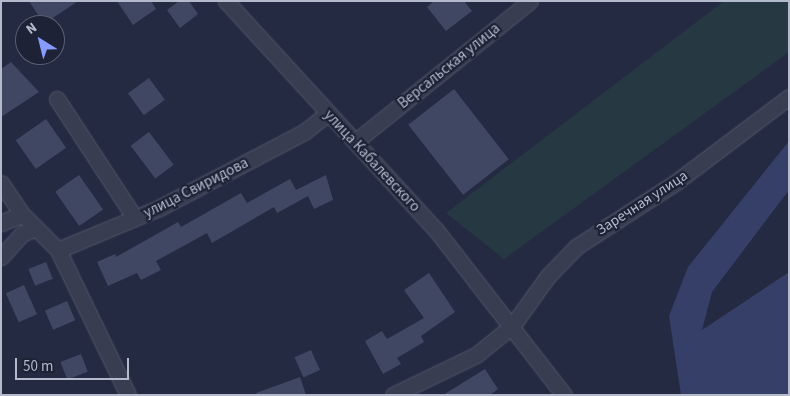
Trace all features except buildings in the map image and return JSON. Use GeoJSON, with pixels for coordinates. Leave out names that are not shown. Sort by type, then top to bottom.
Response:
{"type":"FeatureCollection","features":[{"type":"Feature","properties":{"kind":"street","name":"улица Кабалевского"},"geometry":{"type":"LineString","coordinates":[[226,1],[327,114],[356,141],[472,273],[564,395]]}},
{"type":"Feature","properties":{"kind":"street","name":"Версальская улица"},"geometry":{"type":"LineString","coordinates":[[356,141],[530,1]]}},
{"type":"Feature","properties":{"kind":"street","name":"Заречная улица"},"geometry":{"type":"LineString","coordinates":[[393,395],[453,368],[512,326],[548,276],[576,247],[676,182],[789,97]]}},
{"type":"Feature","properties":{"kind":"street"},"geometry":{"type":"LineString","coordinates":[[56,99],[135,218]]}},
{"type":"Feature","properties":{"kind":"street","name":"улица Свиридова"},"geometry":{"type":"LineString","coordinates":[[58,250],[135,218],[304,132],[327,114]]}},
{"type":"Feature","properties":{"kind":"street"},"geometry":{"type":"LineString","coordinates":[[1,183],[22,214],[58,250],[128,395]]}},
{"type":"Feature","properties":{"kind":"street"},"geometry":{"type":"LineString","coordinates":[[1,223],[22,214]]}},
{"type":"Feature","properties":{"kind":"street"},"geometry":{"type":"LineString","coordinates":[[1,256],[22,234],[35,228]]}},
{"type":"Feature","properties":{"kind":"shaded area"},"geometry":{"type":"Polygon","coordinates":[[[724,1],[789,1],[789,52],[504,259],[446,213],[724,1]]]}},
{"type":"Feature","properties":{"kind":"water"},"geometry":{"type":"Polygon","coordinates":[[[789,141],[789,190],[712,292],[702,330],[789,272],[789,395],[681,395],[669,316],[688,267],[789,141]]]}}]}
